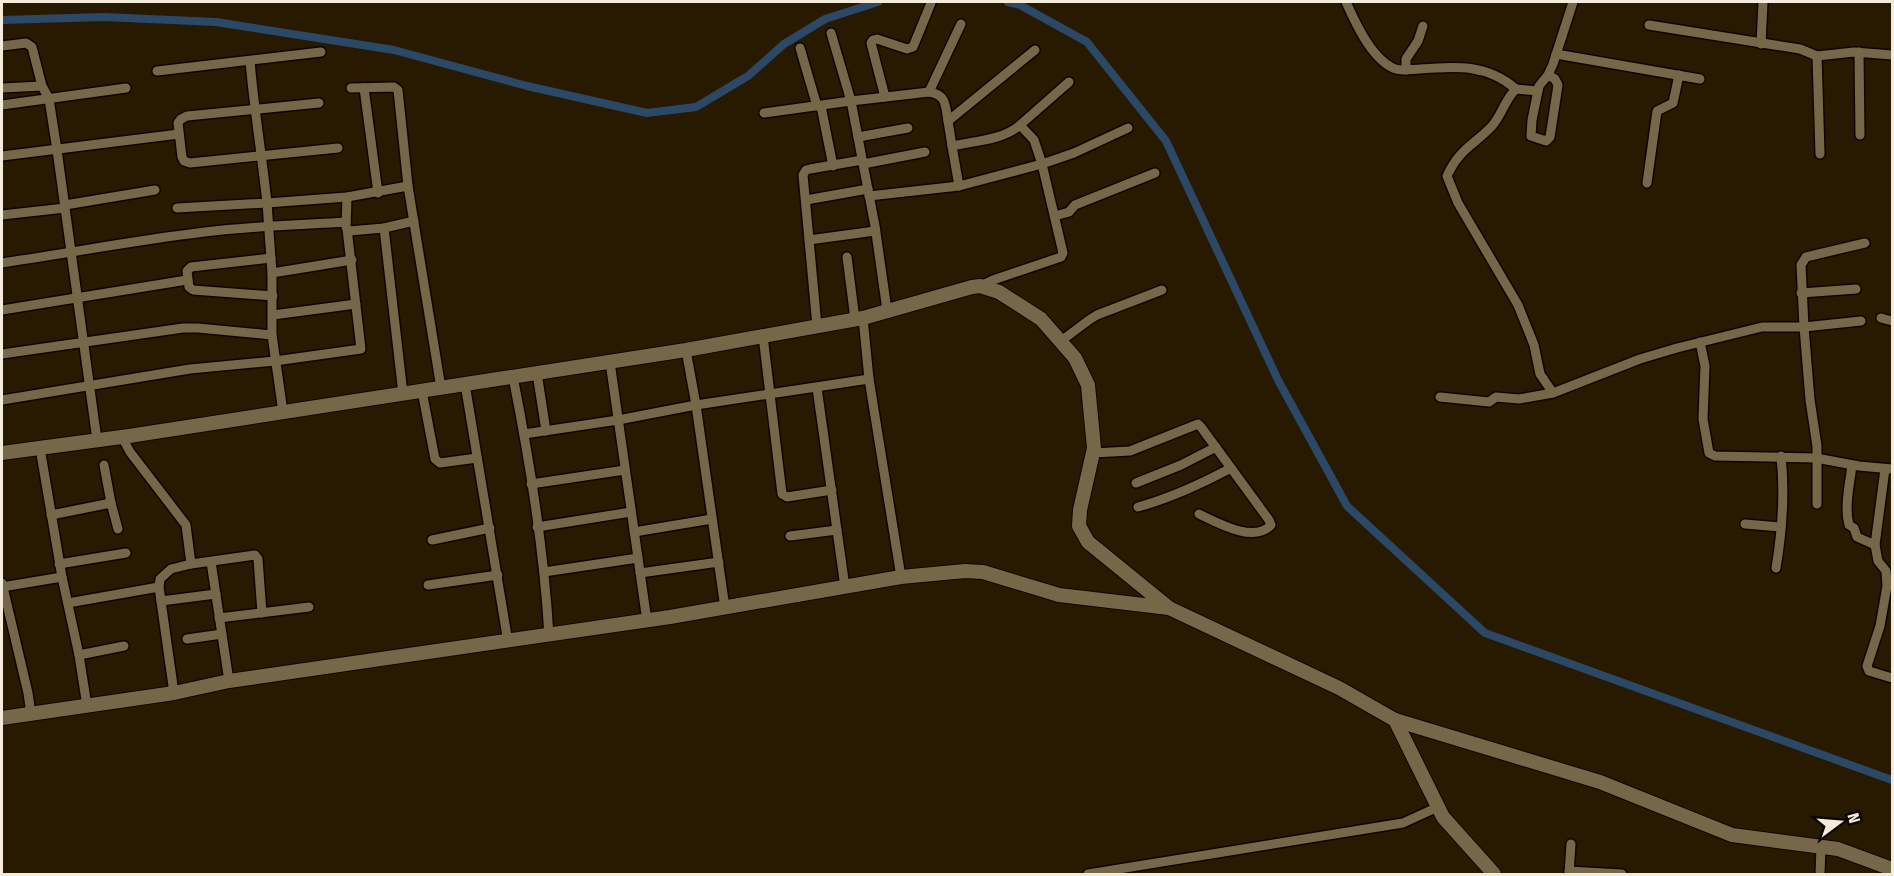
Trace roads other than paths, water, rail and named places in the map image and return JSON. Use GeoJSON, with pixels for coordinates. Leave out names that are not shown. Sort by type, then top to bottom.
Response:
{"type":"FeatureCollection","features":[{"type":"Feature","properties":{"kind":"street"},"geometry":{"type":"LineString","coordinates":[[1346,2],[1359,29],[1377,57],[1395,70],[1444,67],[1477,69],[1504,79],[1516,89],[1538,91]]}},
{"type":"Feature","properties":{"kind":"street"},"geometry":{"type":"LineString","coordinates":[[1548,75],[1555,79],[1558,85],[1550,137],[1545,141],[1534,139],[1530,133],[1538,91],[1548,75],[1573,2]]}},
{"type":"Feature","properties":{"kind":"street"},"geometry":{"type":"LineString","coordinates":[[1761,44],[1763,2]]}},
{"type":"Feature","properties":{"kind":"street"},"geometry":{"type":"LineString","coordinates":[[885,97],[871,43],[877,39],[907,50],[913,47],[931,3]]}},
{"type":"Feature","properties":{"kind":"street"},"geometry":{"type":"LineString","coordinates":[[929,92],[961,24]]}},
{"type":"Feature","properties":{"kind":"street"},"geometry":{"type":"LineString","coordinates":[[1649,25],[1800,49],[1817,56],[1858,52],[1893,55]]}},
{"type":"Feature","properties":{"kind":"street"},"geometry":{"type":"LineString","coordinates":[[1406,70],[1406,59],[1418,42],[1424,26]]}},
{"type":"Feature","properties":{"kind":"street"},"geometry":{"type":"LineString","coordinates":[[831,33],[851,101],[888,310]]}},
{"type":"Feature","properties":{"kind":"street"},"geometry":{"type":"LineString","coordinates":[[2,46],[26,43],[32,47],[42,86],[49,99],[97,440]]}},
{"type":"Feature","properties":{"kind":"street"},"geometry":{"type":"LineString","coordinates":[[800,48],[819,106],[833,165]]}},
{"type":"Feature","properties":{"kind":"street"},"geometry":{"type":"LineString","coordinates":[[948,121],[1035,50]]}},
{"type":"Feature","properties":{"kind":"street"},"geometry":{"type":"LineString","coordinates":[[157,71],[321,52]]}},
{"type":"Feature","properties":{"kind":"street"},"geometry":{"type":"LineString","coordinates":[[1858,52],[1860,135]]}},
{"type":"Feature","properties":{"kind":"street"},"geometry":{"type":"LineString","coordinates":[[1556,54],[1700,79]]}},
{"type":"Feature","properties":{"kind":"street"},"geometry":{"type":"LineString","coordinates":[[1817,56],[1821,154]]}},
{"type":"Feature","properties":{"kind":"street"},"geometry":{"type":"LineString","coordinates":[[250,61],[254,110],[267,203],[273,296],[272,335],[283,412]]}},
{"type":"Feature","properties":{"kind":"street"},"geometry":{"type":"LineString","coordinates":[[1647,183],[1657,111],[1673,104],[1678,75]]}},
{"type":"Feature","properties":{"kind":"street"},"geometry":{"type":"LineString","coordinates":[[952,146],[1006,135],[1069,82]]}},
{"type":"Feature","properties":{"kind":"street"},"geometry":{"type":"LineString","coordinates":[[2,88],[42,86]]}},
{"type":"Feature","properties":{"kind":"street"},"geometry":{"type":"LineString","coordinates":[[351,88],[394,87],[398,90],[408,186],[441,388]]}},
{"type":"Feature","properties":{"kind":"street"},"geometry":{"type":"LineString","coordinates":[[2,105],[126,88]]}},
{"type":"Feature","properties":{"kind":"street"},"geometry":{"type":"LineString","coordinates":[[364,88],[378,193]]}},
{"type":"Feature","properties":{"kind":"street"},"geometry":{"type":"LineString","coordinates":[[1516,89],[1491,126],[1453,161],[1447,176],[1458,203],[1518,305],[1534,345],[1540,374],[1553,393]]}},
{"type":"Feature","properties":{"kind":"street"},"geometry":{"type":"LineString","coordinates":[[764,113],[929,92],[939,94],[944,100],[959,186]]}},
{"type":"Feature","properties":{"kind":"street"},"geometry":{"type":"LineString","coordinates":[[319,103],[187,116],[178,123],[182,157],[187,163],[338,148]]}},
{"type":"Feature","properties":{"kind":"street"},"geometry":{"type":"LineString","coordinates":[[2,453],[122,437],[686,350],[859,318],[980,286],[1061,257],[1063,253],[1034,140],[1020,125]]}},
{"type":"Feature","properties":{"kind":"street"},"geometry":{"type":"LineString","coordinates":[[858,137],[908,128]]}},
{"type":"Feature","properties":{"kind":"street"},"geometry":{"type":"LineString","coordinates":[[806,200],[868,192],[959,186],[1042,164],[1074,153],[1128,128]]}},
{"type":"Feature","properties":{"kind":"street"},"geometry":{"type":"LineString","coordinates":[[2,156],[178,134]]}},
{"type":"Feature","properties":{"kind":"street"},"geometry":{"type":"LineString","coordinates":[[817,326],[804,172],[833,165],[925,152]]}},
{"type":"Feature","properties":{"kind":"street"},"geometry":{"type":"LineString","coordinates":[[1055,216],[1069,212],[1075,205],[1155,173]]}},
{"type":"Feature","properties":{"kind":"street"},"geometry":{"type":"LineString","coordinates":[[177,208],[347,197],[408,186]]}},
{"type":"Feature","properties":{"kind":"street"},"geometry":{"type":"LineString","coordinates":[[2,215],[154,190]]}},
{"type":"Feature","properties":{"kind":"street"},"geometry":{"type":"LineString","coordinates":[[2,400],[190,369],[275,361],[361,349],[347,226],[347,197]]}},
{"type":"Feature","properties":{"kind":"street"},"geometry":{"type":"LineString","coordinates":[[347,226],[352,232],[414,221]]}},
{"type":"Feature","properties":{"kind":"street"},"geometry":{"type":"LineString","coordinates":[[2,263],[207,232],[268,227],[347,226]]}},
{"type":"Feature","properties":{"kind":"street"},"geometry":{"type":"LineString","coordinates":[[384,228],[403,394]]}},
{"type":"Feature","properties":{"kind":"street"},"geometry":{"type":"LineString","coordinates":[[809,240],[875,231]]}},
{"type":"Feature","properties":{"kind":"street"},"geometry":{"type":"LineString","coordinates":[[1817,504],[1817,446],[1810,400],[1801,265],[1806,257],[1865,243]]}},
{"type":"Feature","properties":{"kind":"street"},"geometry":{"type":"LineString","coordinates":[[847,257],[901,577]]}},
{"type":"Feature","properties":{"kind":"street"},"geometry":{"type":"LineString","coordinates":[[271,258],[191,267],[187,271],[187,280],[189,287],[193,290],[273,296]]}},
{"type":"Feature","properties":{"kind":"street"},"geometry":{"type":"LineString","coordinates":[[272,273],[352,260]]}},
{"type":"Feature","properties":{"kind":"street"},"geometry":{"type":"LineString","coordinates":[[2,310],[187,280]]}},
{"type":"Feature","properties":{"kind":"street"},"geometry":{"type":"LineString","coordinates":[[980,286],[999,292],[1041,319],[1075,358],[1088,385],[1094,448],[1080,510],[1079,526],[1088,542],[1168,609],[1339,688],[1395,720],[1600,782],[1732,835],[1838,849],[1893,869]]}},
{"type":"Feature","properties":{"kind":"street"},"geometry":{"type":"LineString","coordinates":[[1802,293],[1856,289]]}},
{"type":"Feature","properties":{"kind":"street"},"geometry":{"type":"LineString","coordinates":[[1061,341],[1097,315],[1162,290]]}},
{"type":"Feature","properties":{"kind":"street"},"geometry":{"type":"LineString","coordinates":[[273,315],[356,304]]}},
{"type":"Feature","properties":{"kind":"street"},"geometry":{"type":"LineString","coordinates":[[1881,318],[1893,321]]}},
{"type":"Feature","properties":{"kind":"street"},"geometry":{"type":"LineString","coordinates":[[1440,397],[1490,402],[1496,397],[1519,399],[1553,393],[1640,359],[1762,327],[1804,327],[1861,321]]}},
{"type":"Feature","properties":{"kind":"street"},"geometry":{"type":"LineString","coordinates":[[2,354],[183,328],[272,335]]}},
{"type":"Feature","properties":{"kind":"street"},"geometry":{"type":"LineString","coordinates":[[763,336],[782,494],[787,497],[832,490]]}},
{"type":"Feature","properties":{"kind":"street"},"geometry":{"type":"LineString","coordinates":[[1700,342],[1705,366],[1703,419],[1709,453],[1715,456],[1816,458],[1889,469],[1875,545],[1878,561],[1886,571],[1887,586],[1880,626],[1867,666],[1872,672],[1893,678]]}},
{"type":"Feature","properties":{"kind":"street"},"geometry":{"type":"LineString","coordinates":[[686,350],[725,608]]}},
{"type":"Feature","properties":{"kind":"street"},"geometry":{"type":"LineString","coordinates":[[610,362],[647,621]]}},
{"type":"Feature","properties":{"kind":"street"},"geometry":{"type":"LineString","coordinates":[[537,373],[546,431]]}},
{"type":"Feature","properties":{"kind":"street"},"geometry":{"type":"LineString","coordinates":[[513,377],[524,434],[544,572],[549,636]]}},
{"type":"Feature","properties":{"kind":"street"},"geometry":{"type":"LineString","coordinates":[[524,434],[869,379]]}},
{"type":"Feature","properties":{"kind":"street"},"geometry":{"type":"LineString","coordinates":[[465,384],[508,642]]}},
{"type":"Feature","properties":{"kind":"street"},"geometry":{"type":"LineString","coordinates":[[817,387],[845,587]]}},
{"type":"Feature","properties":{"kind":"street"},"geometry":{"type":"LineString","coordinates":[[422,391],[435,459],[440,463],[477,458]]}},
{"type":"Feature","properties":{"kind":"street"},"geometry":{"type":"LineString","coordinates":[[1093,453],[1130,451],[1198,424],[1271,525],[1258,532],[1242,532],[1199,514]]}},
{"type":"Feature","properties":{"kind":"street"},"geometry":{"type":"LineString","coordinates":[[122,437],[130,452],[186,525],[191,564]]}},
{"type":"Feature","properties":{"kind":"street"},"geometry":{"type":"LineString","coordinates":[[1136,483],[1216,447]]}},
{"type":"Feature","properties":{"kind":"street"},"geometry":{"type":"LineString","coordinates":[[40,448],[59,564],[79,655],[87,706]]}},
{"type":"Feature","properties":{"kind":"street"},"geometry":{"type":"LineString","coordinates":[[1776,568],[1781,527],[1783,475],[1781,456]]}},
{"type":"Feature","properties":{"kind":"street"},"geometry":{"type":"LineString","coordinates":[[104,465],[118,529]]}},
{"type":"Feature","properties":{"kind":"street"},"geometry":{"type":"LineString","coordinates":[[1852,465],[1847,522],[1854,528],[1857,537],[1875,545]]}},
{"type":"Feature","properties":{"kind":"street"},"geometry":{"type":"LineString","coordinates":[[1138,507],[1159,501],[1231,468]]}},
{"type":"Feature","properties":{"kind":"street"},"geometry":{"type":"LineString","coordinates":[[531,484],[625,470]]}},
{"type":"Feature","properties":{"kind":"street"},"geometry":{"type":"LineString","coordinates":[[51,515],[111,503]]}},
{"type":"Feature","properties":{"kind":"street"},"geometry":{"type":"LineString","coordinates":[[537,527],[631,512]]}},
{"type":"Feature","properties":{"kind":"street"},"geometry":{"type":"LineString","coordinates":[[634,532],[712,519]]}},
{"type":"Feature","properties":{"kind":"street"},"geometry":{"type":"LineString","coordinates":[[1745,524],[1781,527]]}},
{"type":"Feature","properties":{"kind":"street"},"geometry":{"type":"LineString","coordinates":[[432,540],[490,528]]}},
{"type":"Feature","properties":{"kind":"street"},"geometry":{"type":"LineString","coordinates":[[789,536],[837,530]]}},
{"type":"Feature","properties":{"kind":"street"},"geometry":{"type":"LineString","coordinates":[[59,564],[126,553]]}},
{"type":"Feature","properties":{"kind":"street"},"geometry":{"type":"LineString","coordinates":[[174,693],[159,587],[160,579],[168,571],[191,564],[257,556],[262,613]]}},
{"type":"Feature","properties":{"kind":"street"},"geometry":{"type":"LineString","coordinates":[[544,572],[638,558]]}},
{"type":"Feature","properties":{"kind":"street"},"geometry":{"type":"LineString","coordinates":[[211,562],[229,681]]}},
{"type":"Feature","properties":{"kind":"street"},"geometry":{"type":"LineString","coordinates":[[640,573],[719,562]]}},
{"type":"Feature","properties":{"kind":"street"},"geometry":{"type":"LineString","coordinates":[[2,718],[174,693],[229,681],[647,621],[901,577],[965,571],[983,572],[1059,595],[1168,609]]}},
{"type":"Feature","properties":{"kind":"street"},"geometry":{"type":"LineString","coordinates":[[428,585],[498,575]]}},
{"type":"Feature","properties":{"kind":"street"},"geometry":{"type":"LineString","coordinates":[[31,714],[2,585],[62,577]]}},
{"type":"Feature","properties":{"kind":"street"},"geometry":{"type":"LineString","coordinates":[[68,603],[159,587]]}},
{"type":"Feature","properties":{"kind":"street"},"geometry":{"type":"LineString","coordinates":[[161,601],[216,594]]}},
{"type":"Feature","properties":{"kind":"street"},"geometry":{"type":"LineString","coordinates":[[219,618],[309,607]]}},
{"type":"Feature","properties":{"kind":"street"},"geometry":{"type":"LineString","coordinates":[[187,639],[222,634]]}},
{"type":"Feature","properties":{"kind":"street"},"geometry":{"type":"LineString","coordinates":[[79,655],[124,646]]}},
{"type":"Feature","properties":{"kind":"street"},"geometry":{"type":"LineString","coordinates":[[1395,720],[1443,817],[1494,874]]}},
{"type":"Feature","properties":{"kind":"street"},"geometry":{"type":"LineString","coordinates":[[1088,874],[1403,823],[1438,807]]}},
{"type":"Feature","properties":{"kind":"street"},"geometry":{"type":"LineString","coordinates":[[1571,844],[1569,873],[1622,874]]}},
{"type":"Feature","properties":{"kind":"street"},"geometry":{"type":"LineString","coordinates":[[1820,874],[1821,847]]}},
{"type":"Feature","properties":{"kind":"waterway"},"geometry":{"type":"LineString","coordinates":[[2,20],[104,17],[216,22],[394,50],[527,86],[647,113],[696,107],[748,76],[784,44],[825,19],[878,2]]}},
{"type":"Feature","properties":{"kind":"waterway"},"geometry":{"type":"LineString","coordinates":[[1008,2],[1020,5],[1087,42],[1166,141],[1278,380],[1347,506],[1485,633],[1892,780]]}}]}
